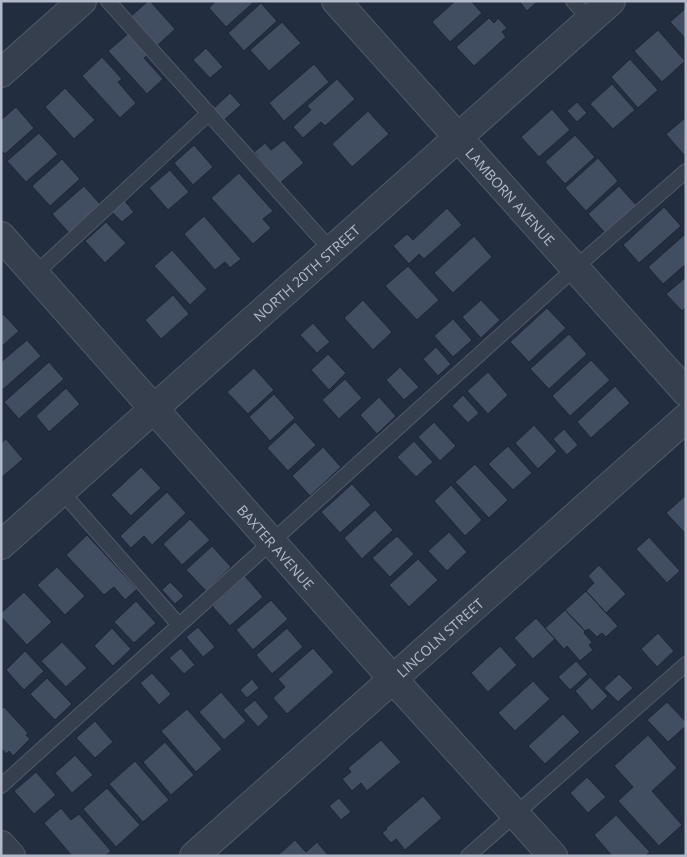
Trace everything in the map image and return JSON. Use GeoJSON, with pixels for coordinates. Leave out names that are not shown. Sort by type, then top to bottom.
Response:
{"type":"FeatureCollection","features":[{"type":"Feature","properties":{"kind":"street"},"geometry":{"type":"LineString","coordinates":[[1,73],[82,1]]}},
{"type":"Feature","properties":{"kind":"street","name":"LAMBORN AVENUE"},"geometry":{"type":"LineString","coordinates":[[336,1],[686,392]]}},
{"type":"Feature","properties":{"kind":"street","name":"NORTH 20TH STREET"},"geometry":{"type":"LineString","coordinates":[[1,545],[155,410],[458,137],[581,11],[611,1]]}},
{"type":"Feature","properties":{"kind":"street","name":"BAXTER AVENUE"},"geometry":{"type":"LineString","coordinates":[[1,236],[393,679],[553,856]]}},
{"type":"Feature","properties":{"kind":"street","name":"LINCOLN STREET"},"geometry":{"type":"LineString","coordinates":[[194,856],[686,418]]}},
{"type":"Feature","properties":{"kind":"street"},"geometry":{"type":"LineString","coordinates":[[1,845],[11,856]]}},
{"type":"Feature","properties":{"kind":"lane"},"geometry":{"type":"LineString","coordinates":[[108,1],[332,251]]}},
{"type":"Feature","properties":{"kind":"lane"},"geometry":{"type":"LineString","coordinates":[[35,274],[209,113]]}},
{"type":"Feature","properties":{"kind":"lane"},"geometry":{"type":"LineString","coordinates":[[1,786],[575,268],[686,171]]}},
{"type":"Feature","properties":{"kind":"lane"},"geometry":{"type":"LineString","coordinates":[[62,492],[179,624]]}},
{"type":"Feature","properties":{"kind":"lane"},"geometry":{"type":"LineString","coordinates":[[468,856],[686,664]]}},
{"type":"Feature","properties":{"kind":"building"},"geometry":{"type":"Polygon","coordinates":[[[148,1],[175,29],[157,46],[130,17],[148,1]]]}},
{"type":"Feature","properties":{"kind":"building"},"geometry":{"type":"Polygon","coordinates":[[[216,1],[255,1],[226,27],[209,8],[216,1]]]}},
{"type":"Feature","properties":{"kind":"building"},"geometry":{"type":"Polygon","coordinates":[[[455,1],[471,1],[482,13],[450,42],[432,22],[455,1]]]}},
{"type":"Feature","properties":{"kind":"building"},"geometry":{"type":"Polygon","coordinates":[[[519,1],[538,1],[527,11],[519,1]]]}},
{"type":"Feature","properties":{"kind":"building"},"geometry":{"type":"Polygon","coordinates":[[[261,3],[277,21],[244,51],[228,33],[261,3]]]}},
{"type":"Feature","properties":{"kind":"building"},"geometry":{"type":"Polygon","coordinates":[[[686,8],[686,39],[670,22],[686,8]]]}},
{"type":"Feature","properties":{"kind":"building"},"geometry":{"type":"Polygon","coordinates":[[[489,18],[494,23],[498,18],[507,28],[502,32],[506,37],[474,66],[456,47],[489,18]]]}},
{"type":"Feature","properties":{"kind":"building"},"geometry":{"type":"Polygon","coordinates":[[[282,22],[301,43],[269,71],[250,50],[282,22]]]}},
{"type":"Feature","properties":{"kind":"building"},"geometry":{"type":"Polygon","coordinates":[[[658,30],[685,61],[662,82],[634,51],[658,30]]]}},
{"type":"Feature","properties":{"kind":"building"},"geometry":{"type":"Polygon","coordinates":[[[129,33],[148,55],[144,58],[163,79],[147,94],[108,51],[129,33]]]}},
{"type":"Feature","properties":{"kind":"building"},"geometry":{"type":"Polygon","coordinates":[[[206,48],[223,67],[210,78],[193,60],[206,48]]]}},
{"type":"Feature","properties":{"kind":"building"},"geometry":{"type":"Polygon","coordinates":[[[102,57],[122,79],[118,82],[136,103],[120,118],[82,76],[102,57]]]}},
{"type":"Feature","properties":{"kind":"building"},"geometry":{"type":"Polygon","coordinates":[[[630,59],[658,90],[638,108],[611,77],[630,59]]]}},
{"type":"Feature","properties":{"kind":"building"},"geometry":{"type":"Polygon","coordinates":[[[314,64],[329,82],[284,121],[269,103],[314,64]]]}},
{"type":"Feature","properties":{"kind":"building"},"geometry":{"type":"Polygon","coordinates":[[[337,79],[355,99],[325,126],[321,122],[303,138],[293,127],[311,110],[307,106],[337,79]]]}},
{"type":"Feature","properties":{"kind":"building"},"geometry":{"type":"Polygon","coordinates":[[[612,84],[635,110],[613,129],[590,104],[612,84]]]}},
{"type":"Feature","properties":{"kind":"building"},"geometry":{"type":"Polygon","coordinates":[[[65,88],[95,120],[74,139],[45,107],[65,88]]]}},
{"type":"Feature","properties":{"kind":"building"},"geometry":{"type":"Polygon","coordinates":[[[230,93],[241,105],[223,121],[213,109],[230,93]]]}},
{"type":"Feature","properties":{"kind":"building"},"geometry":{"type":"Polygon","coordinates":[[[577,102],[587,113],[577,122],[567,111],[577,102]]]}},
{"type":"Feature","properties":{"kind":"building"},"geometry":{"type":"Polygon","coordinates":[[[16,107],[34,128],[5,154],[1,151],[1,120],[16,107]]]}},
{"type":"Feature","properties":{"kind":"building"},"geometry":{"type":"Polygon","coordinates":[[[552,109],[570,130],[539,157],[521,137],[552,109]]]}},
{"type":"Feature","properties":{"kind":"building"},"geometry":{"type":"Polygon","coordinates":[[[368,111],[389,134],[352,167],[332,144],[368,111]]]}},
{"type":"Feature","properties":{"kind":"building"},"geometry":{"type":"Polygon","coordinates":[[[685,118],[686,153],[684,155],[666,134],[685,118]]]}},
{"type":"Feature","properties":{"kind":"building"},"geometry":{"type":"Polygon","coordinates":[[[39,133],[58,154],[26,182],[7,161],[39,133]]]}},
{"type":"Feature","properties":{"kind":"building"},"geometry":{"type":"Polygon","coordinates":[[[575,135],[595,157],[565,184],[545,162],[575,135]]]}},
{"type":"Feature","properties":{"kind":"building"},"geometry":{"type":"Polygon","coordinates":[[[284,140],[304,163],[280,183],[254,152],[265,143],[271,150],[284,140]]]}},
{"type":"Feature","properties":{"kind":"building"},"geometry":{"type":"Polygon","coordinates":[[[194,145],[213,167],[193,185],[174,163],[194,145]]]}},
{"type":"Feature","properties":{"kind":"building"},"geometry":{"type":"Polygon","coordinates":[[[598,158],[618,181],[586,211],[565,188],[598,158]]]}},
{"type":"Feature","properties":{"kind":"building"},"geometry":{"type":"Polygon","coordinates":[[[62,159],[80,179],[50,206],[32,186],[62,159]]]}},
{"type":"Feature","properties":{"kind":"building"},"geometry":{"type":"Polygon","coordinates":[[[170,170],[189,192],[168,210],[149,188],[170,170]]]}},
{"type":"Feature","properties":{"kind":"building"},"geometry":{"type":"Polygon","coordinates":[[[239,173],[273,211],[263,219],[271,228],[253,244],[211,198],[239,173]]]}},
{"type":"Feature","properties":{"kind":"building"},"geometry":{"type":"Polygon","coordinates":[[[84,186],[101,205],[70,234],[52,214],[84,186]]]}},
{"type":"Feature","properties":{"kind":"building"},"geometry":{"type":"Polygon","coordinates":[[[619,186],[637,206],[606,234],[588,214],[619,186]]]}},
{"type":"Feature","properties":{"kind":"building"},"geometry":{"type":"Polygon","coordinates":[[[124,200],[134,212],[122,222],[111,211],[124,200]]]}},
{"type":"Feature","properties":{"kind":"building"},"geometry":{"type":"Polygon","coordinates":[[[664,207],[681,226],[639,263],[623,245],[664,207]]]}},
{"type":"Feature","properties":{"kind":"building"},"geometry":{"type":"Polygon","coordinates":[[[447,208],[462,225],[424,259],[419,254],[409,264],[393,246],[407,234],[413,240],[447,208]]]}},
{"type":"Feature","properties":{"kind":"building"},"geometry":{"type":"Polygon","coordinates":[[[204,216],[241,259],[230,268],[225,262],[215,270],[184,234],[204,216]]]}},
{"type":"Feature","properties":{"kind":"building"},"geometry":{"type":"Polygon","coordinates":[[[106,222],[126,243],[105,263],[85,241],[106,222]]]}},
{"type":"Feature","properties":{"kind":"building"},"geometry":{"type":"Polygon","coordinates":[[[684,235],[686,237],[686,264],[663,284],[648,267],[684,235]]]}},
{"type":"Feature","properties":{"kind":"building"},"geometry":{"type":"Polygon","coordinates":[[[474,236],[492,257],[453,293],[434,273],[474,236]]]}},
{"type":"Feature","properties":{"kind":"building"},"geometry":{"type":"Polygon","coordinates":[[[172,250],[207,289],[190,305],[154,266],[172,250]]]}},
{"type":"Feature","properties":{"kind":"building"},"geometry":{"type":"Polygon","coordinates":[[[408,266],[439,300],[417,320],[385,286],[408,266]]]}},
{"type":"Feature","properties":{"kind":"building"},"geometry":{"type":"Polygon","coordinates":[[[686,277],[686,307],[682,311],[666,294],[686,277]]]}},
{"type":"Feature","properties":{"kind":"building"},"geometry":{"type":"Polygon","coordinates":[[[173,295],[189,314],[161,339],[145,320],[173,295]]]}},
{"type":"Feature","properties":{"kind":"building"},"geometry":{"type":"Polygon","coordinates":[[[363,300],[392,332],[373,350],[344,318],[363,300]]]}},
{"type":"Feature","properties":{"kind":"building"},"geometry":{"type":"Polygon","coordinates":[[[481,300],[500,320],[481,338],[462,317],[481,300]]]}},
{"type":"Feature","properties":{"kind":"building"},"geometry":{"type":"Polygon","coordinates":[[[547,308],[566,328],[529,362],[510,342],[547,308]]]}},
{"type":"Feature","properties":{"kind":"building"},"geometry":{"type":"Polygon","coordinates":[[[3,314],[19,331],[1,347],[1,316],[3,314]]]}},
{"type":"Feature","properties":{"kind":"building"},"geometry":{"type":"Polygon","coordinates":[[[453,319],[472,340],[453,357],[434,336],[453,319]]]}},
{"type":"Feature","properties":{"kind":"building"},"geometry":{"type":"Polygon","coordinates":[[[313,323],[330,342],[317,353],[300,335],[313,323]]]}},
{"type":"Feature","properties":{"kind":"building"},"geometry":{"type":"Polygon","coordinates":[[[569,334],[587,354],[549,389],[530,369],[569,334]]]}},
{"type":"Feature","properties":{"kind":"building"},"geometry":{"type":"Polygon","coordinates":[[[27,340],[41,356],[1,391],[1,362],[27,340]]]}},
{"type":"Feature","properties":{"kind":"building"},"geometry":{"type":"Polygon","coordinates":[[[436,347],[451,364],[438,376],[423,359],[436,347]]]}},
{"type":"Feature","properties":{"kind":"building"},"geometry":{"type":"Polygon","coordinates":[[[328,354],[346,373],[329,390],[311,370],[328,354]]]}},
{"type":"Feature","properties":{"kind":"building"},"geometry":{"type":"Polygon","coordinates":[[[591,360],[610,380],[570,416],[552,396],[591,360]]]}},
{"type":"Feature","properties":{"kind":"building"},"geometry":{"type":"Polygon","coordinates":[[[49,362],[64,379],[19,419],[4,402],[49,362]]]}},
{"type":"Feature","properties":{"kind":"building"},"geometry":{"type":"Polygon","coordinates":[[[400,367],[419,387],[404,400],[386,380],[400,367]]]}},
{"type":"Feature","properties":{"kind":"building"},"geometry":{"type":"Polygon","coordinates":[[[254,368],[274,390],[248,414],[227,392],[254,368]]]}},
{"type":"Feature","properties":{"kind":"building"},"geometry":{"type":"Polygon","coordinates":[[[488,372],[508,395],[488,414],[467,391],[488,372]]]}},
{"type":"Feature","properties":{"kind":"building"},"geometry":{"type":"Polygon","coordinates":[[[345,379],[362,398],[339,419],[322,400],[345,379]]]}},
{"type":"Feature","properties":{"kind":"building"},"geometry":{"type":"Polygon","coordinates":[[[615,386],[630,403],[591,438],[577,422],[615,386]]]}},
{"type":"Feature","properties":{"kind":"building"},"geometry":{"type":"Polygon","coordinates":[[[66,388],[80,404],[49,432],[36,416],[66,388]]]}},
{"type":"Feature","properties":{"kind":"building"},"geometry":{"type":"Polygon","coordinates":[[[274,394],[295,418],[270,441],[249,417],[274,394]]]}},
{"type":"Feature","properties":{"kind":"building"},"geometry":{"type":"Polygon","coordinates":[[[463,395],[479,413],[468,423],[452,406],[463,395]]]}},
{"type":"Feature","properties":{"kind":"building"},"geometry":{"type":"Polygon","coordinates":[[[379,397],[396,416],[377,434],[360,415],[379,397]]]}},
{"type":"Feature","properties":{"kind":"building"},"geometry":{"type":"Polygon","coordinates":[[[295,422],[316,445],[288,471],[267,448],[295,422]]]}},
{"type":"Feature","properties":{"kind":"building"},"geometry":{"type":"Polygon","coordinates":[[[434,422],[456,446],[440,461],[418,437],[434,422]]]}},
{"type":"Feature","properties":{"kind":"building"},"geometry":{"type":"Polygon","coordinates":[[[534,425],[557,451],[538,469],[515,443],[534,425]]]}},
{"type":"Feature","properties":{"kind":"building"},"geometry":{"type":"Polygon","coordinates":[[[564,429],[578,445],[567,455],[553,439],[564,429]]]}},
{"type":"Feature","properties":{"kind":"building"},"geometry":{"type":"Polygon","coordinates":[[[6,439],[23,459],[1,478],[1,443],[6,439]]]}},
{"type":"Feature","properties":{"kind":"building"},"geometry":{"type":"Polygon","coordinates":[[[414,441],[433,462],[416,477],[397,457],[414,441]]]}},
{"type":"Feature","properties":{"kind":"building"},"geometry":{"type":"Polygon","coordinates":[[[508,446],[532,473],[513,490],[488,464],[508,446]]]}},
{"type":"Feature","properties":{"kind":"building"},"geometry":{"type":"Polygon","coordinates":[[[323,447],[341,467],[310,496],[292,476],[323,447]]]}},
{"type":"Feature","properties":{"kind":"building"},"geometry":{"type":"Polygon","coordinates":[[[475,464],[508,500],[489,518],[455,482],[475,464]]]}},
{"type":"Feature","properties":{"kind":"building"},"geometry":{"type":"Polygon","coordinates":[[[141,467],[161,488],[131,516],[111,495],[141,467]]]}},
{"type":"Feature","properties":{"kind":"building"},"geometry":{"type":"Polygon","coordinates":[[[352,484],[371,505],[340,533],[321,512],[352,484]]]}},
{"type":"Feature","properties":{"kind":"building"},"geometry":{"type":"Polygon","coordinates":[[[451,485],[482,520],[465,536],[434,501],[451,485]]]}},
{"type":"Feature","properties":{"kind":"building"},"geometry":{"type":"Polygon","coordinates":[[[167,492],[186,513],[152,545],[144,536],[131,548],[120,536],[167,492]]]}},
{"type":"Feature","properties":{"kind":"building"},"geometry":{"type":"Polygon","coordinates":[[[686,495],[686,534],[666,513],[686,495]]]}},
{"type":"Feature","properties":{"kind":"building"},"geometry":{"type":"Polygon","coordinates":[[[375,510],[393,530],[362,559],[344,538],[375,510]]]}},
{"type":"Feature","properties":{"kind":"building"},"geometry":{"type":"Polygon","coordinates":[[[190,519],[210,540],[182,565],[163,544],[190,519]]]}},
{"type":"Feature","properties":{"kind":"building"},"geometry":{"type":"Polygon","coordinates":[[[449,532],[467,552],[447,571],[428,551],[449,532]]]}},
{"type":"Feature","properties":{"kind":"building"},"geometry":{"type":"Polygon","coordinates":[[[87,535],[137,589],[125,600],[114,587],[104,595],[66,555],[87,535]]]}},
{"type":"Feature","properties":{"kind":"building"},"geometry":{"type":"Polygon","coordinates":[[[397,536],[414,554],[390,577],[372,558],[397,536]]]}},
{"type":"Feature","properties":{"kind":"building"},"geometry":{"type":"Polygon","coordinates":[[[649,537],[680,571],[667,583],[636,549],[649,537]]]}},
{"type":"Feature","properties":{"kind":"building"},"geometry":{"type":"Polygon","coordinates":[[[212,546],[231,567],[206,591],[186,570],[212,546]]]}},
{"type":"Feature","properties":{"kind":"building"},"geometry":{"type":"Polygon","coordinates":[[[418,559],[438,580],[409,607],[389,585],[418,559]]]}},
{"type":"Feature","properties":{"kind":"building"},"geometry":{"type":"Polygon","coordinates":[[[599,565],[626,594],[606,613],[586,591],[594,583],[588,576],[599,565]]]}},
{"type":"Feature","properties":{"kind":"building"},"geometry":{"type":"Polygon","coordinates":[[[57,567],[85,596],[65,615],[37,585],[57,567]]]}},
{"type":"Feature","properties":{"kind":"building"},"geometry":{"type":"Polygon","coordinates":[[[245,576],[263,597],[230,626],[212,606],[245,576]]]}},
{"type":"Feature","properties":{"kind":"building"},"geometry":{"type":"Polygon","coordinates":[[[170,582],[184,596],[175,604],[162,590],[170,582]]]}},
{"type":"Feature","properties":{"kind":"building"},"geometry":{"type":"Polygon","coordinates":[[[586,591],[618,626],[606,637],[602,633],[597,637],[589,629],[585,631],[565,610],[586,591]]]}},
{"type":"Feature","properties":{"kind":"building"},"geometry":{"type":"Polygon","coordinates":[[[24,592],[52,622],[27,645],[1,617],[1,613],[24,592]]]}},
{"type":"Feature","properties":{"kind":"building"},"geometry":{"type":"Polygon","coordinates":[[[271,600],[288,619],[253,650],[236,630],[271,600]]]}},
{"type":"Feature","properties":{"kind":"building"},"geometry":{"type":"Polygon","coordinates":[[[136,601],[156,623],[134,643],[114,622],[136,601]]]}},
{"type":"Feature","properties":{"kind":"building"},"geometry":{"type":"Polygon","coordinates":[[[565,610],[585,631],[584,633],[592,642],[589,645],[593,650],[580,661],[567,646],[564,649],[545,628],[565,610]]]}},
{"type":"Feature","properties":{"kind":"building"},"geometry":{"type":"Polygon","coordinates":[[[536,618],[555,639],[533,659],[514,638],[536,618]]]}},
{"type":"Feature","properties":{"kind":"building"},"geometry":{"type":"Polygon","coordinates":[[[198,627],[215,647],[203,657],[186,637],[198,627]]]}},
{"type":"Feature","properties":{"kind":"building"},"geometry":{"type":"Polygon","coordinates":[[[112,628],[131,649],[113,666],[94,646],[112,628]]]}},
{"type":"Feature","properties":{"kind":"building"},"geometry":{"type":"Polygon","coordinates":[[[287,628],[303,647],[272,674],[256,655],[287,628]]]}},
{"type":"Feature","properties":{"kind":"building"},"geometry":{"type":"Polygon","coordinates":[[[658,633],[674,651],[657,667],[641,649],[658,633]]]}},
{"type":"Feature","properties":{"kind":"building"},"geometry":{"type":"Polygon","coordinates":[[[62,642],[87,668],[66,687],[41,661],[62,642]]]}},
{"type":"Feature","properties":{"kind":"building"},"geometry":{"type":"Polygon","coordinates":[[[500,646],[517,665],[488,692],[471,673],[500,646]]]}},
{"type":"Feature","properties":{"kind":"building"},"geometry":{"type":"Polygon","coordinates":[[[181,648],[195,665],[184,674],[169,658],[181,648]]]}},
{"type":"Feature","properties":{"kind":"building"},"geometry":{"type":"Polygon","coordinates":[[[313,648],[334,672],[287,714],[273,698],[285,687],[278,679],[313,648]]]}},
{"type":"Feature","properties":{"kind":"building"},"geometry":{"type":"Polygon","coordinates":[[[25,651],[44,671],[24,690],[6,670],[25,651]]]}},
{"type":"Feature","properties":{"kind":"building"},"geometry":{"type":"Polygon","coordinates":[[[576,661],[588,674],[570,690],[558,677],[576,661]]]}},
{"type":"Feature","properties":{"kind":"building"},"geometry":{"type":"Polygon","coordinates":[[[152,673],[171,694],[159,705],[140,683],[152,673]]]}},
{"type":"Feature","properties":{"kind":"building"},"geometry":{"type":"Polygon","coordinates":[[[619,674],[633,688],[618,702],[604,688],[619,674]]]}},
{"type":"Feature","properties":{"kind":"building"},"geometry":{"type":"Polygon","coordinates":[[[590,677],[608,696],[592,711],[575,691],[590,677]]]}},
{"type":"Feature","properties":{"kind":"building"},"geometry":{"type":"Polygon","coordinates":[[[47,678],[72,704],[55,720],[30,694],[47,678]]]}},
{"type":"Feature","properties":{"kind":"building"},"geometry":{"type":"Polygon","coordinates":[[[252,679],[259,688],[247,698],[240,690],[252,679]]]}},
{"type":"Feature","properties":{"kind":"building"},"geometry":{"type":"Polygon","coordinates":[[[533,681],[550,699],[515,731],[498,713],[533,681]]]}},
{"type":"Feature","properties":{"kind":"building"},"geometry":{"type":"Polygon","coordinates":[[[221,692],[246,721],[224,740],[199,712],[221,692]]]}},
{"type":"Feature","properties":{"kind":"building"},"geometry":{"type":"Polygon","coordinates":[[[255,700],[269,717],[258,727],[243,710],[255,700]]]}},
{"type":"Feature","properties":{"kind":"building"},"geometry":{"type":"Polygon","coordinates":[[[667,702],[686,722],[686,726],[668,742],[647,720],[667,702]]]}},
{"type":"Feature","properties":{"kind":"building"},"geometry":{"type":"Polygon","coordinates":[[[4,707],[28,733],[26,735],[30,739],[13,756],[9,751],[6,754],[1,748],[1,710],[4,707]]]}},
{"type":"Feature","properties":{"kind":"building"},"geometry":{"type":"Polygon","coordinates":[[[187,709],[222,749],[196,772],[161,731],[187,709]]]}},
{"type":"Feature","properties":{"kind":"building"},"geometry":{"type":"Polygon","coordinates":[[[563,714],[580,732],[545,764],[528,746],[563,714]]]}},
{"type":"Feature","properties":{"kind":"building"},"geometry":{"type":"Polygon","coordinates":[[[95,721],[113,742],[95,758],[76,738],[95,721]]]}},
{"type":"Feature","properties":{"kind":"building"},"geometry":{"type":"Polygon","coordinates":[[[648,735],[677,768],[652,791],[682,825],[659,846],[618,801],[633,787],[614,766],[648,735]]]}},
{"type":"Feature","properties":{"kind":"building"},"geometry":{"type":"Polygon","coordinates":[[[381,740],[401,762],[367,791],[361,783],[352,791],[342,779],[351,772],[348,768],[381,740]]]}},
{"type":"Feature","properties":{"kind":"building"},"geometry":{"type":"Polygon","coordinates":[[[165,742],[194,775],[171,795],[143,762],[165,742]]]}},
{"type":"Feature","properties":{"kind":"building"},"geometry":{"type":"Polygon","coordinates":[[[75,755],[93,775],[72,793],[55,773],[75,755]]]}},
{"type":"Feature","properties":{"kind":"building"},"geometry":{"type":"Polygon","coordinates":[[[135,761],[169,800],[143,822],[109,784],[135,761]]]}},
{"type":"Feature","properties":{"kind":"building"},"geometry":{"type":"Polygon","coordinates":[[[36,772],[56,795],[34,814],[14,791],[36,772]]]}},
{"type":"Feature","properties":{"kind":"building"},"geometry":{"type":"Polygon","coordinates":[[[587,777],[606,797],[588,813],[570,793],[587,777]]]}},
{"type":"Feature","properties":{"kind":"building"},"geometry":{"type":"Polygon","coordinates":[[[107,788],[140,825],[116,847],[83,809],[107,788]]]}},
{"type":"Feature","properties":{"kind":"building"},"geometry":{"type":"Polygon","coordinates":[[[423,796],[442,818],[405,850],[396,839],[391,843],[382,833],[423,796]]]}},
{"type":"Feature","properties":{"kind":"building"},"geometry":{"type":"Polygon","coordinates":[[[339,798],[351,812],[341,820],[329,806],[339,798]]]}},
{"type":"Feature","properties":{"kind":"building"},"geometry":{"type":"Polygon","coordinates":[[[61,808],[71,820],[79,814],[111,851],[105,856],[72,856],[44,823],[61,808]]]}},
{"type":"Feature","properties":{"kind":"building"},"geometry":{"type":"Polygon","coordinates":[[[616,815],[650,852],[645,856],[612,856],[594,835],[616,815]]]}},
{"type":"Feature","properties":{"kind":"building"},"geometry":{"type":"Polygon","coordinates":[[[295,840],[306,852],[317,842],[329,856],[277,856],[295,840]]]}}]}
